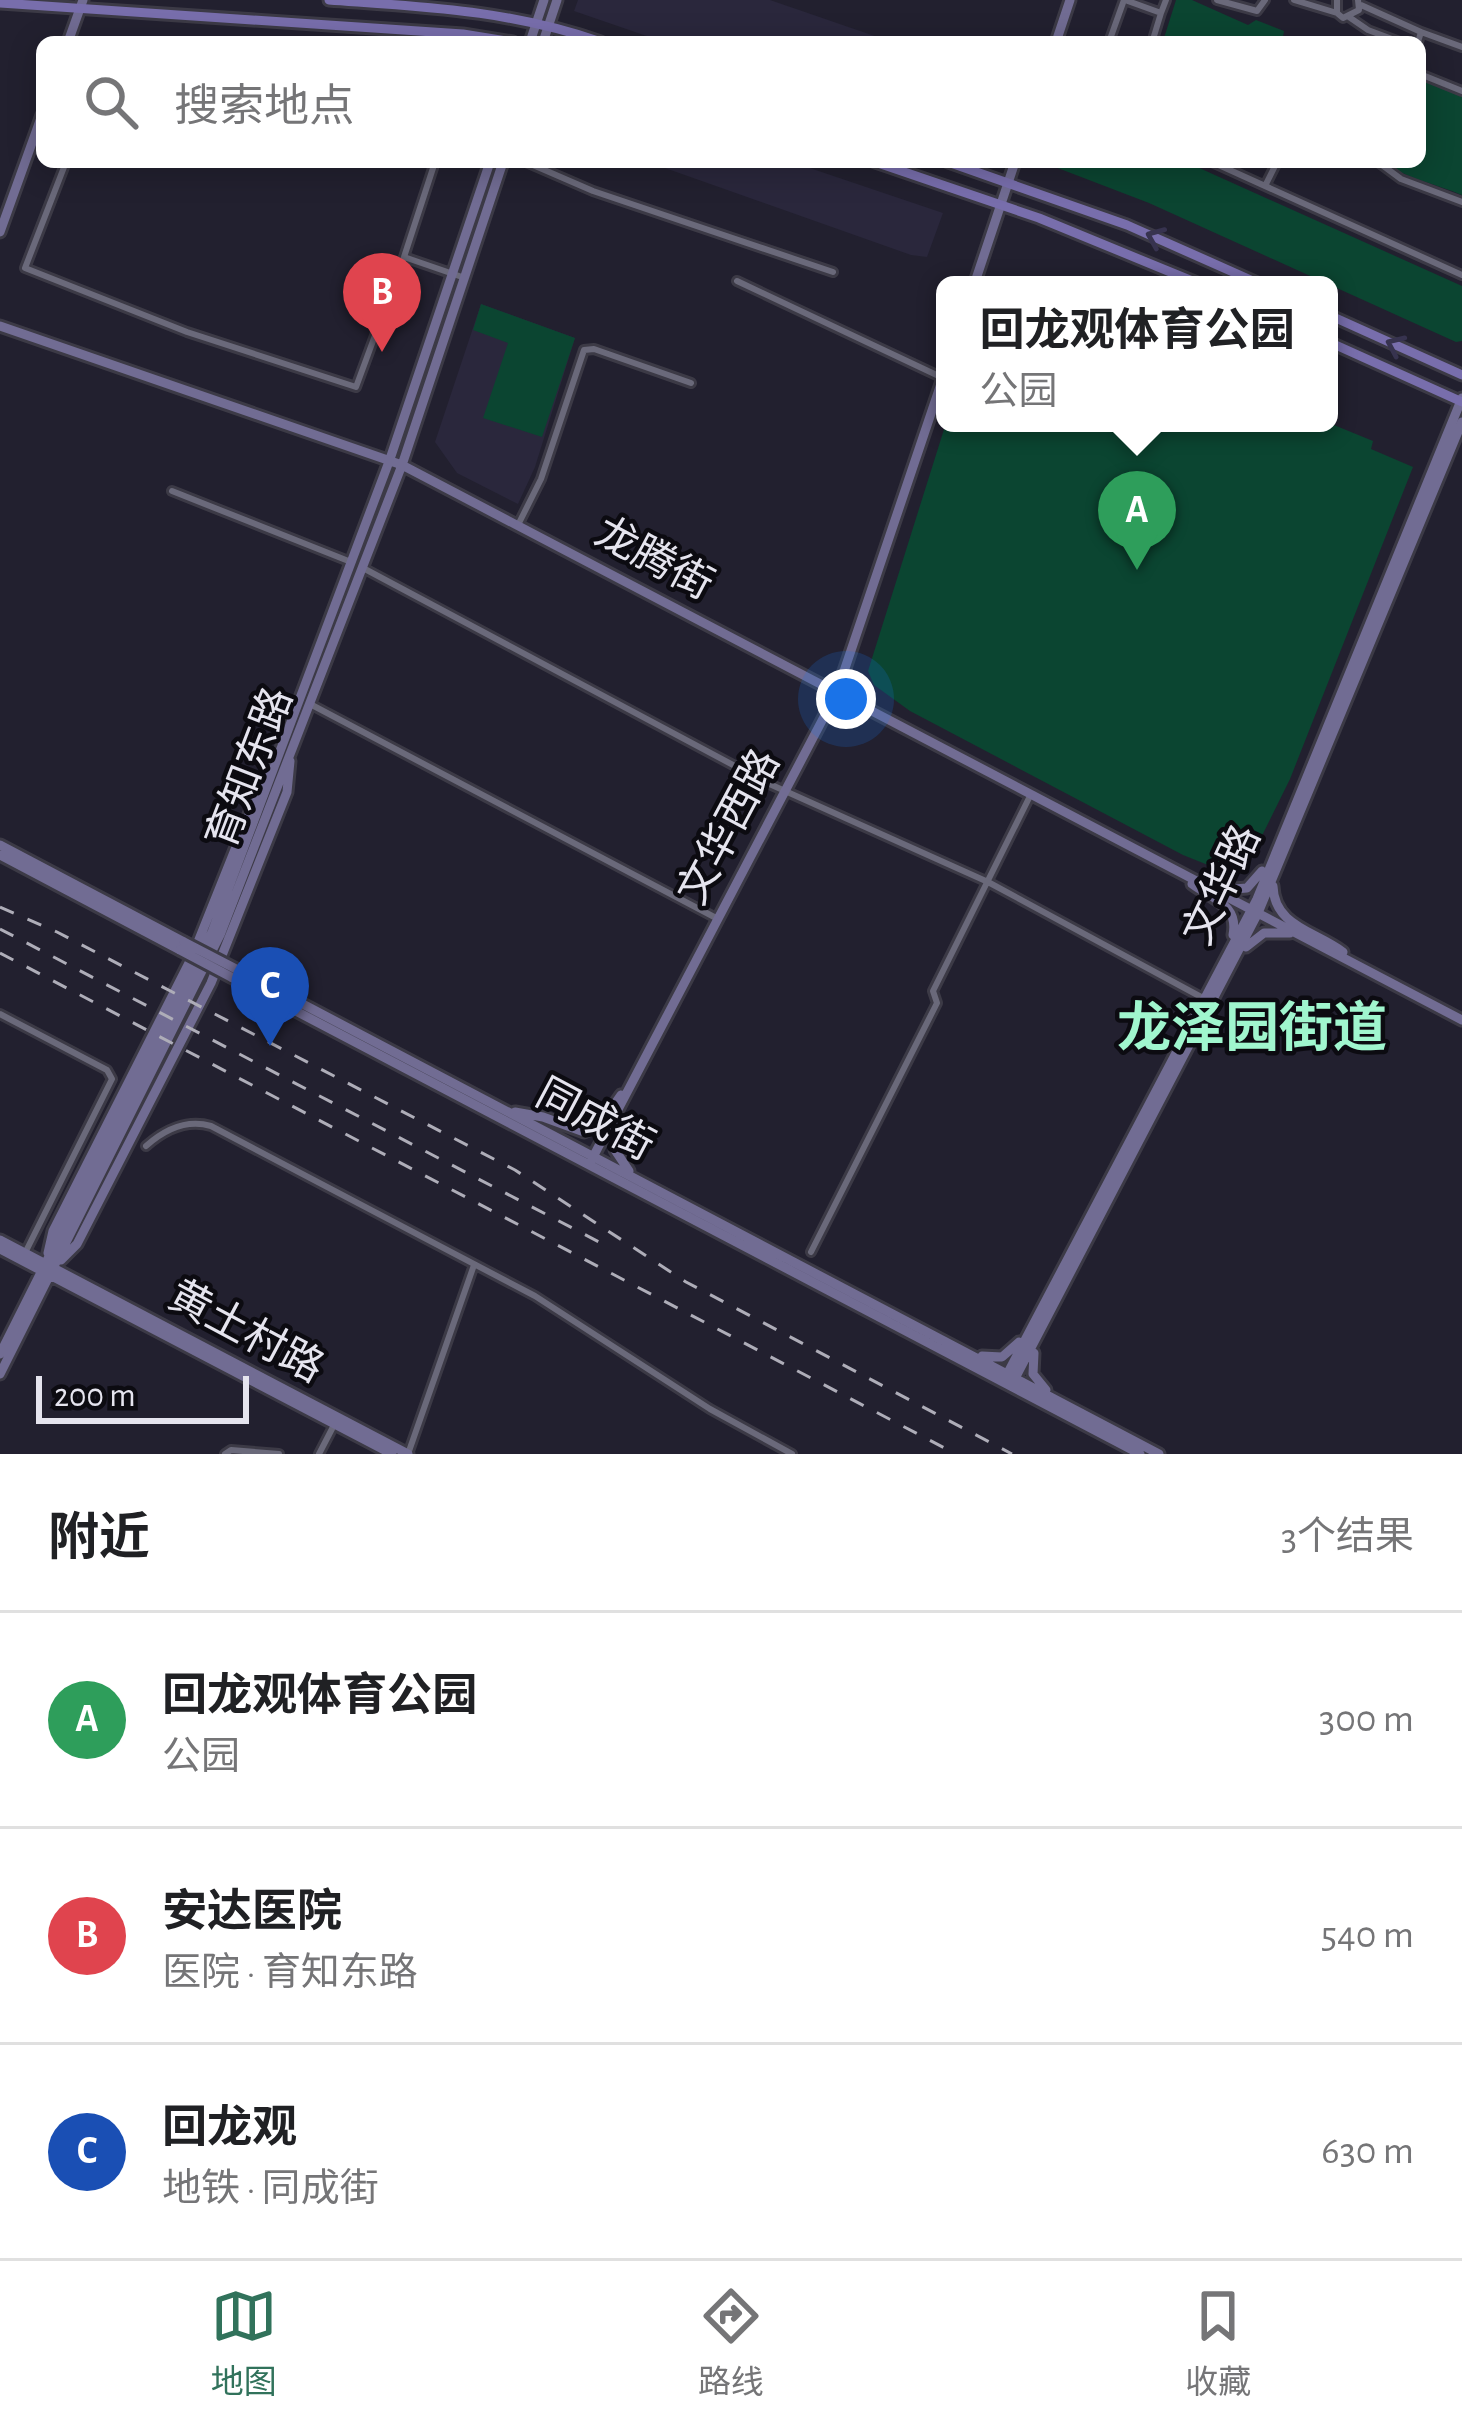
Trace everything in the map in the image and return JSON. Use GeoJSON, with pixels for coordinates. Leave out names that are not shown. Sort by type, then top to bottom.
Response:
{"type":"FeatureCollection","features":[{"type":"Feature","properties":{"kind":"main road"},"geometry":{"type":"LineString","coordinates":[[119,0],[132,12]]}},
{"type":"Feature","properties":{"kind":"main road"},"geometry":{"type":"LineString","coordinates":[[329,0],[487,12],[583,36]]}},
{"type":"Feature","properties":{"kind":"main road"},"geometry":{"type":"LineString","coordinates":[[0,3],[82,4],[132,12],[482,36],[496,27],[487,12]]}},
{"type":"Feature","properties":{"kind":"main road"},"geometry":{"type":"LineString","coordinates":[[893,168],[1118,248],[1182,276]]}},
{"type":"Feature","properties":{"kind":"main road"},"geometry":{"type":"LineString","coordinates":[[965,168],[1127,225],[1242,276]]}},
{"type":"Feature","properties":{"kind":"main road"},"geometry":{"type":"LineString","coordinates":[[1338,319],[1462,375]]}},
{"type":"Feature","properties":{"kind":"main road"},"geometry":{"type":"LineString","coordinates":[[1338,346],[1462,400]]}},
{"type":"Feature","properties":{"kind":"street"},"geometry":{"type":"LineString","coordinates":[[532,36],[544,0]]}},
{"type":"Feature","properties":{"kind":"street"},"geometry":{"type":"LineString","coordinates":[[545,36],[557,0]]}},
{"type":"Feature","properties":{"kind":"street"},"geometry":{"type":"LineString","coordinates":[[1058,36],[1070,0]]}},
{"type":"Feature","properties":{"kind":"street"},"geometry":{"type":"LineString","coordinates":[[1111,36],[1125,0],[1161,14]]}},
{"type":"Feature","properties":{"kind":"street"},"geometry":{"type":"LineString","coordinates":[[1154,36],[1166,0]]}},
{"type":"Feature","properties":{"kind":"street"},"geometry":{"type":"LineString","coordinates":[[1217,0],[1257,11],[1265,0]]}},
{"type":"Feature","properties":{"kind":"street"},"geometry":{"type":"LineString","coordinates":[[1294,0],[1349,17],[1384,36]]}},
{"type":"Feature","properties":{"kind":"street"},"geometry":{"type":"LineString","coordinates":[[1336,0],[1337,13]]}},
{"type":"Feature","properties":{"kind":"street"},"geometry":{"type":"LineString","coordinates":[[1349,17],[1359,3],[1462,47]]}},
{"type":"Feature","properties":{"kind":"street"},"geometry":{"type":"LineString","coordinates":[[70,36],[82,4]]}},
{"type":"Feature","properties":{"kind":"street"},"geometry":{"type":"LineString","coordinates":[[1420,36],[1421,32]]}},
{"type":"Feature","properties":{"kind":"street"},"geometry":{"type":"LineString","coordinates":[[1426,77],[1462,92]]}},
{"type":"Feature","properties":{"kind":"street"},"geometry":{"type":"LineString","coordinates":[[0,232],[36,132]]}},
{"type":"Feature","properties":{"kind":"street"},"geometry":{"type":"LineString","coordinates":[[64,168],[26,268],[187,332],[356,387],[433,168]]}},
{"type":"Feature","properties":{"kind":"street","name":"育知东路"},"geometry":{"type":"LineString","coordinates":[[288,745],[310,704],[488,168]]}},
{"type":"Feature","properties":{"kind":"street","name":"育知东路"},"geometry":{"type":"LineString","coordinates":[[0,1354],[207,965],[357,565],[402,465],[501,168]]}},
{"type":"Feature","properties":{"kind":"street"},"geometry":{"type":"LineString","coordinates":[[540,168],[593,191],[832,272]]}},
{"type":"Feature","properties":{"kind":"street"},"geometry":{"type":"LineString","coordinates":[[977,276],[1014,168]]}},
{"type":"Feature","properties":{"kind":"street"},"geometry":{"type":"LineString","coordinates":[[1225,168],[1462,275]]}},
{"type":"Feature","properties":{"kind":"street"},"geometry":{"type":"LineString","coordinates":[[1265,186],[1273,168]]}},
{"type":"Feature","properties":{"kind":"street"},"geometry":{"type":"LineString","coordinates":[[1386,168],[1401,179],[1462,202]]}},
{"type":"Feature","properties":{"kind":"street"},"geometry":{"type":"LineString","coordinates":[[404,257],[465,278]]}},
{"type":"Feature","properties":{"kind":"street"},"geometry":{"type":"LineString","coordinates":[[737,281],[936,371]]}},
{"type":"Feature","properties":{"kind":"street","name":"龙腾街"},"geometry":{"type":"LineString","coordinates":[[0,326],[390,459],[1371,973]]}},
{"type":"Feature","properties":{"kind":"street"},"geometry":{"type":"LineString","coordinates":[[518,525],[541,479],[584,350],[691,383]]}},
{"type":"Feature","properties":{"kind":"street","name":"文华西路"},"geometry":{"type":"LineString","coordinates":[[591,1161],[837,692],[936,399]]}},
{"type":"Feature","properties":{"kind":"street","name":"文华路"},"geometry":{"type":"LineString","coordinates":[[1255,912],[1462,400]]}},
{"type":"Feature","properties":{"kind":"street","name":"文华路"},"geometry":{"type":"LineString","coordinates":[[1009,1380],[1058,1277],[1280,861],[1462,422]]}},
{"type":"Feature","properties":{"kind":"street"},"geometry":{"type":"LineString","coordinates":[[172,490],[357,565],[786,791],[988,882],[1208,1001]]}},
{"type":"Feature","properties":{"kind":"street"},"geometry":{"type":"LineString","coordinates":[[310,704],[718,919]]}},
{"type":"Feature","properties":{"kind":"street"},"geometry":{"type":"LineString","coordinates":[[48,1270],[51,1235],[192,957],[262,781],[288,745]]}},
{"type":"Feature","properties":{"kind":"street"},"geometry":{"type":"LineString","coordinates":[[811,1252],[937,1003],[933,991],[1031,794]]}},
{"type":"Feature","properties":{"kind":"street"},"geometry":{"type":"LineString","coordinates":[[1187,876],[1228,891],[1251,886],[1294,808]]}},
{"type":"Feature","properties":{"kind":"street","name":"同成街"},"geometry":{"type":"LineString","coordinates":[[0,845],[182,946]]}},
{"type":"Feature","properties":{"kind":"street","name":"同成街"},"geometry":{"type":"LineString","coordinates":[[0,855],[1159,1454]]}},
{"type":"Feature","properties":{"kind":"street"},"geometry":{"type":"LineString","coordinates":[[1280,861],[1273,892],[1281,915],[1371,973],[1462,1020]]}},
{"type":"Feature","properties":{"kind":"street"},"geometry":{"type":"LineString","coordinates":[[1168,866],[1223,903],[1234,917],[1232,937],[1208,1001]]}},
{"type":"Feature","properties":{"kind":"street"},"geometry":{"type":"LineString","coordinates":[[1208,1001],[1255,938],[1283,932],[1312,942]]}},
{"type":"Feature","properties":{"kind":"street","name":"同成街"},"geometry":{"type":"LineString","coordinates":[[234,973],[917,1327],[1140,1454]]}},
{"type":"Feature","properties":{"kind":"street","name":"文华路"},"geometry":{"type":"LineString","coordinates":[[1009,1380],[1051,1310],[1208,1001]]}},
{"type":"Feature","properties":{"kind":"street"},"geometry":{"type":"LineString","coordinates":[[0,1014],[112,1076],[25,1253]]}},
{"type":"Feature","properties":{"kind":"street"},"geometry":{"type":"LineString","coordinates":[[499,1107],[586,1132],[600,1125],[638,1072]]}},
{"type":"Feature","properties":{"kind":"street"},"geometry":{"type":"LineString","coordinates":[[626,1094],[615,1131],[621,1165],[695,1210]]}},
{"type":"Feature","properties":{"kind":"street"},"geometry":{"type":"LineString","coordinates":[[146,1146],[171,1129],[205,1124],[583,1324],[729,1421],[792,1454]]}},
{"type":"Feature","properties":{"kind":"street"},"geometry":{"type":"LineString","coordinates":[[0,1245],[48,1270]]}},
{"type":"Feature","properties":{"kind":"street"},"geometry":{"type":"LineString","coordinates":[[0,1245],[25,1253],[48,1270]]}},
{"type":"Feature","properties":{"kind":"street"},"geometry":{"type":"LineString","coordinates":[[408,1454],[474,1263]]}},
{"type":"Feature","properties":{"kind":"street","name":"育知东路"},"geometry":{"type":"LineString","coordinates":[[0,1373],[48,1270]]}},
{"type":"Feature","properties":{"kind":"street","name":"黄土村路"},"geometry":{"type":"LineString","coordinates":[[48,1270],[392,1454]]}},
{"type":"Feature","properties":{"kind":"street"},"geometry":{"type":"LineString","coordinates":[[917,1327],[984,1357],[999,1358],[1016,1347],[1058,1277]]}},
{"type":"Feature","properties":{"kind":"street"},"geometry":{"type":"LineString","coordinates":[[1051,1310],[1031,1360],[1035,1379],[1107,1426]]}},
{"type":"Feature","properties":{"kind":"street"},"geometry":{"type":"LineString","coordinates":[[319,1454],[336,1421]]}},
{"type":"Feature","properties":{"kind":"street","name":"黄土村路"},"geometry":{"type":"LineString","coordinates":[[336,1421],[408,1454]]}},
{"type":"Feature","properties":{"kind":"street"},"geometry":{"type":"LineString","coordinates":[[225,1454],[231,1450],[279,1454]]}},
{"type":"Feature","properties":{"kind":"shaded area"},"geometry":{"type":"Polygon","coordinates":[[[578,0],[770,0],[875,36],[647,36],[574,11],[578,0]]]}},
{"type":"Feature","properties":{"kind":"shaded area"},"geometry":{"type":"Polygon","coordinates":[[[665,168],[810,168],[943,213],[927,257],[665,168]]]}},
{"type":"Feature","properties":{"kind":"shaded area"},"geometry":{"type":"Polygon","coordinates":[[[481,304],[575,338],[535,467],[518,504],[457,473],[435,442],[481,304]]]}},
{"type":"Feature","properties":{"kind":"green space"},"geometry":{"type":"Polygon","coordinates":[[[1176,0],[1192,0],[1248,25],[1256,20],[1284,31],[1283,36],[1165,36],[1176,0]]]}},
{"type":"Feature","properties":{"kind":"green space"},"geometry":{"type":"Polygon","coordinates":[[[1426,78],[1462,93],[1462,195],[1394,168],[1426,168],[1426,78]]]}},
{"type":"Feature","properties":{"kind":"green space"},"geometry":{"type":"Polygon","coordinates":[[[1058,168],[1199,168],[1462,286],[1462,341],[1338,289],[1338,276],[1310,276],[1149,203],[1058,168]]]}},
{"type":"Feature","properties":{"kind":"green space"},"geometry":{"type":"Polygon","coordinates":[[[481,304],[575,338],[542,437],[483,418],[508,343],[473,330],[481,304]]]}},
{"type":"Feature","properties":{"kind":"green space"},"geometry":{"type":"Polygon","coordinates":[[[1338,427],[1373,441],[1371,449],[1413,467],[1290,779],[1247,866],[1228,873],[1183,855],[910,711],[874,685],[868,671],[943,432],[1338,432],[1338,427]]]}},
{"type":"Feature","properties":{"kind":"railway"},"geometry":{"type":"LineString","coordinates":[[0,907],[57,932],[515,1170],[686,1282],[1012,1454]]}},
{"type":"Feature","properties":{"kind":"railway"},"geometry":{"type":"LineString","coordinates":[[0,929],[601,1243]]}},
{"type":"Feature","properties":{"kind":"railway"},"geometry":{"type":"LineString","coordinates":[[0,953],[956,1454]]}},
{"type":"Feature","properties":{"kind":"place","name":"安达医院"},"geometry":{"type":"Point","coordinates":[382,352]}},
{"type":"Feature","properties":{"kind":"place","name":"回龙观体育公园"},"geometry":{"type":"Point","coordinates":[1137,570]}},
{"type":"Feature","properties":{"kind":"place","name":"回龙观"},"geometry":{"type":"Point","coordinates":[270,1046]}},
{"type":"Feature","properties":{"kind":"district","name":"龙泽园街道"},"geometry":{"type":"Point","coordinates":[1252,1030]}}]}
